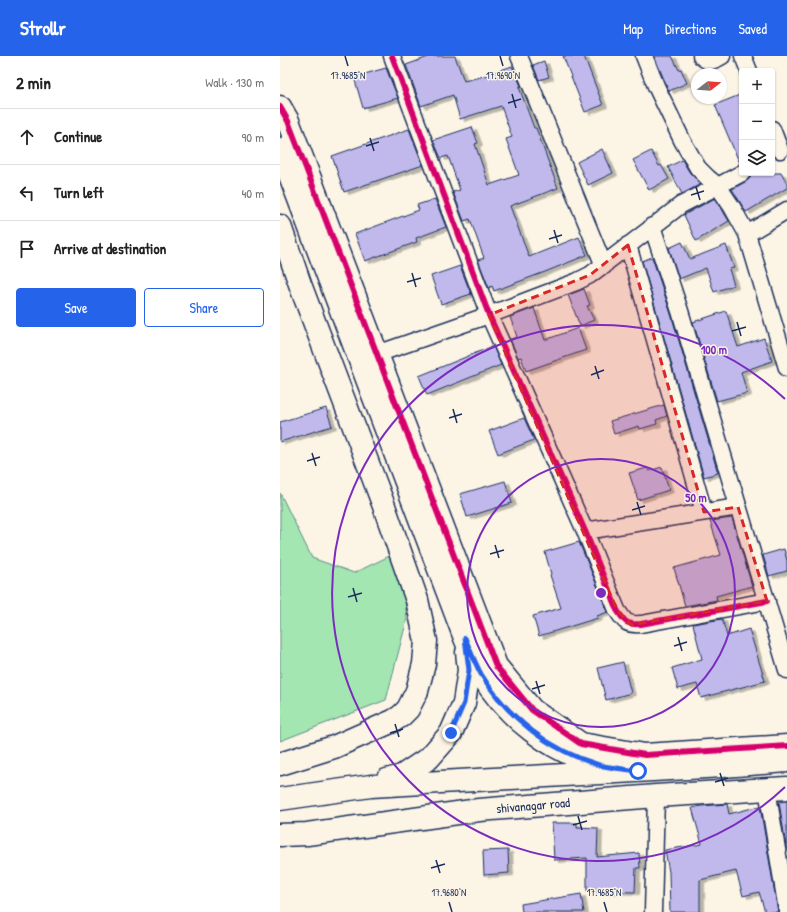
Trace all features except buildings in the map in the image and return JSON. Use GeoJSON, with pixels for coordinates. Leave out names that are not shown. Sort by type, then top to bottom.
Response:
{"type":"FeatureCollection","features":[{"type":"Feature","properties":{"kind":"street"},"geometry":{"type":"LineString","coordinates":[[392,56],[490,315],[617,610],[624,620],[631,625],[767,601]]}},
{"type":"Feature","properties":{"kind":"street"},"geometry":{"type":"LineString","coordinates":[[519,56],[604,266]]}},
{"type":"Feature","properties":{"kind":"street"},"geometry":{"type":"LineString","coordinates":[[644,56],[656,86],[698,168],[718,186],[747,234],[787,368]]}},
{"type":"Feature","properties":{"kind":"street"},"geometry":{"type":"LineString","coordinates":[[701,56],[707,61],[714,60],[722,56]]}},
{"type":"Feature","properties":{"kind":"street"},"geometry":{"type":"LineString","coordinates":[[743,56],[748,68]]}},
{"type":"Feature","properties":{"kind":"street"},"geometry":{"type":"LineString","coordinates":[[280,107],[288,121],[496,666],[532,710],[581,744],[645,755],[787,746]]}},
{"type":"Feature","properties":{"kind":"street"},"geometry":{"type":"LineString","coordinates":[[775,137],[780,150]]}},
{"type":"Feature","properties":{"kind":"street"},"geometry":{"type":"LineString","coordinates":[[280,149],[465,638],[481,673],[503,705],[531,731],[564,752],[600,765],[638,771]]}},
{"type":"Feature","properties":{"kind":"street"},"geometry":{"type":"LineString","coordinates":[[377,354],[490,315],[590,276],[680,204],[718,186],[739,174]]}},
{"type":"Feature","properties":{"kind":"street"},"geometry":{"type":"LineString","coordinates":[[747,234],[787,210]]}},
{"type":"Feature","properties":{"kind":"street"},"geometry":{"type":"LineString","coordinates":[[280,226],[301,287],[384,506],[417,600],[426,641],[424,664],[417,691],[408,709],[401,716],[334,747],[280,764]]}},
{"type":"Feature","properties":{"kind":"street"},"geometry":{"type":"LineString","coordinates":[[652,226],[680,311],[787,670]]}},
{"type":"Feature","properties":{"kind":"street"},"geometry":{"type":"LineString","coordinates":[[628,245],[704,512]]}},
{"type":"Feature","properties":{"kind":"street"},"geometry":{"type":"LineString","coordinates":[[584,531],[738,507]]}},
{"type":"Feature","properties":{"kind":"street"},"geometry":{"type":"LineString","coordinates":[[371,786],[402,776],[429,758],[451,733],[464,703],[469,670],[465,638]]}},
{"type":"Feature","properties":{"kind":"street"},"geometry":{"type":"LineString","coordinates":[[280,799],[371,786],[787,761]]}},
{"type":"Feature","properties":{"kind":"street"},"geometry":{"type":"LineString","coordinates":[[777,788],[787,910]]}},
{"type":"Feature","properties":{"kind":"street","name":"shivanagar road"},"geometry":{"type":"LineString","coordinates":[[280,835],[307,834],[479,810],[777,788]]}},
{"type":"Feature","properties":{"kind":"street"},"geometry":{"type":"LineString","coordinates":[[653,912],[656,796]]}},
{"type":"Feature","properties":{"kind":"street"},"geometry":{"type":"LineString","coordinates":[[280,841],[307,834]]}},
{"type":"Feature","properties":{"kind":"highlighted area"},"geometry":{"type":"Polygon","coordinates":[[[628,245],[704,512],[738,507],[767,601],[631,625],[617,610],[489,315],[590,275],[628,245]]]}},
{"type":"Feature","properties":{"kind":"green space"},"geometry":{"type":"Polygon","coordinates":[[[280,493],[312,558],[354,573],[400,551],[407,619],[386,700],[280,741],[280,493]]]}},
{"type":"Feature","properties":{"kind":"cycle path"},"geometry":{"type":"LineString","coordinates":[[392,56],[489,315],[585,531],[617,610],[626,622],[641,624],[767,601]]}},
{"type":"Feature","properties":{"kind":"cycle path"},"geometry":{"type":"LineString","coordinates":[[280,107],[288,121],[496,666],[532,710],[581,744],[645,755],[787,746]]}},
{"type":"Feature","properties":{"kind":"route"},"geometry":{"type":"LineString","coordinates":[[451,733],[464,703],[469,670],[465,638],[481,673],[503,705],[531,731],[564,752],[600,765],[638,771]]}}]}
